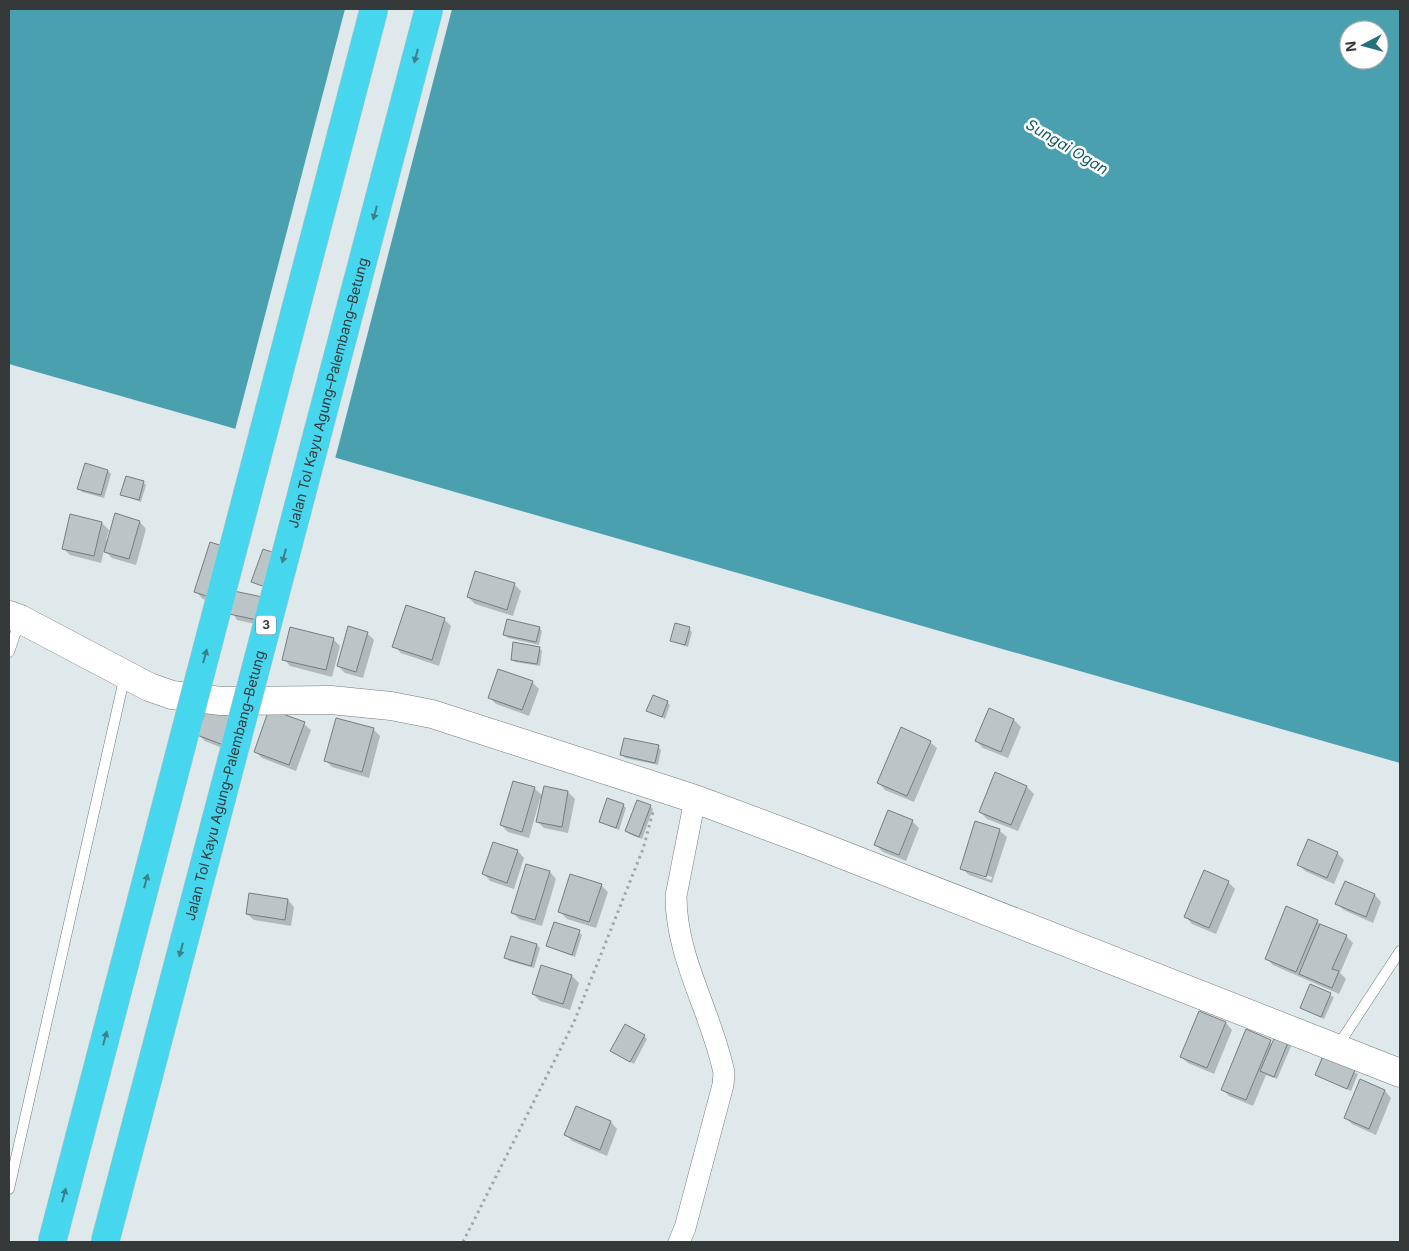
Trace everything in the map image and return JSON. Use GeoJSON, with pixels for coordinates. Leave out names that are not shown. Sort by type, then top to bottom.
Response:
{"type":"FeatureCollection","features":[{"type":"Feature","properties":{"kind":"highway"},"geometry":{"type":"LineString","coordinates":[[52,1242],[374,9]]}},
{"type":"Feature","properties":{"kind":"highway","name":"Jalan Tol Kayu Agung–Palembang–Betung"},"geometry":{"type":"LineString","coordinates":[[105,1242],[429,9]]}},
{"type":"Feature","properties":{"kind":"street"},"geometry":{"type":"LineString","coordinates":[[14,617],[125,675],[172,695],[221,701],[331,700],[391,706],[415,711],[694,799],[810,842],[1400,1073]]}},
{"type":"Feature","properties":{"kind":"street"},"geometry":{"type":"LineString","coordinates":[[679,1242],[720,1095],[724,1073],[682,946],[676,913],[676,896],[694,799]]}},
{"type":"Feature","properties":{"kind":"lane"},"geometry":{"type":"LineString","coordinates":[[9,652],[14,617]]}},
{"type":"Feature","properties":{"kind":"lane"},"geometry":{"type":"LineString","coordinates":[[9,1188],[125,675]]}},
{"type":"Feature","properties":{"kind":"lane"},"geometry":{"type":"LineString","coordinates":[[1337,1048],[1400,951]]}},
{"type":"Feature","properties":{"kind":"path"},"geometry":{"type":"LineString","coordinates":[[462,1242],[574,1022],[643,848],[659,788]]}},
{"type":"Feature","properties":{"kind":"water","name":"Sungai Ogan"},"geometry":{"type":"Polygon","coordinates":[[[9,9],[1400,9],[1400,763],[9,364],[9,9]]]}},
{"type":"Feature","properties":{"kind":"pier"},"geometry":{"type":"Polygon","coordinates":[[[345,9],[452,9],[335,459],[235,430],[345,9]]]}},
{"type":"Feature","properties":{"kind":"building"},"geometry":{"type":"Polygon","coordinates":[[[85,463],[108,470],[101,495],[77,489],[85,463]]]}},
{"type":"Feature","properties":{"kind":"building"},"geometry":{"type":"Polygon","coordinates":[[[126,476],[144,481],[139,500],[120,495],[126,476]]]}},
{"type":"Feature","properties":{"kind":"building"},"geometry":{"type":"Polygon","coordinates":[[[115,513],[140,521],[129,559],[104,552],[115,513]]]}},
{"type":"Feature","properties":{"kind":"building"},"geometry":{"type":"Polygon","coordinates":[[[70,514],[102,522],[94,556],[62,549],[70,514]]]}},
{"type":"Feature","properties":{"kind":"building"},"geometry":{"type":"Polygon","coordinates":[[[210,542],[238,551],[222,601],[194,592],[210,542]]]}},
{"type":"Feature","properties":{"kind":"building"},"geometry":{"type":"Polygon","coordinates":[[[263,549],[281,555],[271,589],[251,582],[263,549]]]}},
{"type":"Feature","properties":{"kind":"building"},"geometry":{"type":"Polygon","coordinates":[[[475,571],[515,583],[507,610],[467,597],[475,571]]]}},
{"type":"Feature","properties":{"kind":"building"},"geometry":{"type":"Polygon","coordinates":[[[234,591],[267,598],[262,621],[229,614],[234,591]]]}},
{"type":"Feature","properties":{"kind":"building"},"geometry":{"type":"Polygon","coordinates":[[[406,605],[445,618],[432,660],[392,647],[406,605]]]}},
{"type":"Feature","properties":{"kind":"building"},"geometry":{"type":"Polygon","coordinates":[[[507,619],[540,627],[536,642],[503,635],[507,619]]]}},
{"type":"Feature","properties":{"kind":"building"},"geometry":{"type":"Polygon","coordinates":[[[675,623],[690,627],[685,645],[670,641],[675,623]]]}},
{"type":"Feature","properties":{"kind":"building"},"geometry":{"type":"Polygon","coordinates":[[[348,626],[368,632],[356,672],[337,666],[348,626]]]}},
{"type":"Feature","properties":{"kind":"building"},"geometry":{"type":"Polygon","coordinates":[[[290,627],[334,638],[326,670],[282,660],[290,627]]]}},
{"type":"Feature","properties":{"kind":"building"},"geometry":{"type":"Polygon","coordinates":[[[513,642],[540,647],[537,664],[511,660],[513,642]]]}},
{"type":"Feature","properties":{"kind":"building"},"geometry":{"type":"Polygon","coordinates":[[[498,669],[533,681],[522,710],[488,698],[498,669]]]}},
{"type":"Feature","properties":{"kind":"building"},"geometry":{"type":"Polygon","coordinates":[[[653,695],[668,701],[662,717],[646,711],[653,695]]]}},
{"type":"Feature","properties":{"kind":"building"},"geometry":{"type":"Polygon","coordinates":[[[209,703],[238,715],[226,746],[197,735],[209,703]]]}},
{"type":"Feature","properties":{"kind":"building"},"geometry":{"type":"Polygon","coordinates":[[[989,708],[1014,719],[1001,752],[975,741],[989,708]]]}},
{"type":"Feature","properties":{"kind":"building"},"geometry":{"type":"Polygon","coordinates":[[[269,709],[305,722],[289,765],[254,752],[269,709]]]}},
{"type":"Feature","properties":{"kind":"building"},"geometry":{"type":"Polygon","coordinates":[[[336,718],[374,728],[362,772],[324,761],[336,718]]]}},
{"type":"Feature","properties":{"kind":"building"},"geometry":{"type":"Polygon","coordinates":[[[901,727],[931,741],[907,796],[877,783],[901,727]]]}},
{"type":"Feature","properties":{"kind":"building"},"geometry":{"type":"Polygon","coordinates":[[[624,738],[659,745],[655,763],[620,755],[624,738]]]}},
{"type":"Feature","properties":{"kind":"building"},"geometry":{"type":"Polygon","coordinates":[[[995,772],[1027,786],[1011,825],[979,812],[995,772]]]}},
{"type":"Feature","properties":{"kind":"building"},"geometry":{"type":"Polygon","coordinates":[[[513,781],[535,787],[522,832],[500,825],[513,781]]]}},
{"type":"Feature","properties":{"kind":"building"},"geometry":{"type":"Polygon","coordinates":[[[544,786],[568,791],[562,827],[536,822],[544,786]]]}},
{"type":"Feature","properties":{"kind":"building"},"geometry":{"type":"Polygon","coordinates":[[[607,798],[624,804],[616,828],[599,822],[607,798]]]}},
{"type":"Feature","properties":{"kind":"building"},"geometry":{"type":"Polygon","coordinates":[[[637,800],[651,805],[639,837],[625,831],[637,800]]]}},
{"type":"Feature","properties":{"kind":"building"},"geometry":{"type":"Polygon","coordinates":[[[888,810],[913,820],[899,855],[874,845],[888,810]]]}},
{"type":"Feature","properties":{"kind":"building"},"geometry":{"type":"Polygon","coordinates":[[[975,821],[1000,829],[986,877],[960,869],[975,821]]]}},
{"type":"Feature","properties":{"kind":"building"},"geometry":{"type":"Polygon","coordinates":[[[1308,839],[1338,852],[1327,878],[1297,865],[1308,839]]]}},
{"type":"Feature","properties":{"kind":"building"},"geometry":{"type":"Polygon","coordinates":[[[493,842],[518,850],[507,883],[482,874],[493,842]]]}},
{"type":"Feature","properties":{"kind":"building"},"geometry":{"type":"Polygon","coordinates":[[[526,864],[550,871],[535,920],[511,913],[526,864]]]}},
{"type":"Feature","properties":{"kind":"building"},"geometry":{"type":"Polygon","coordinates":[[[1204,870],[1229,881],[1209,928],[1184,917],[1204,870]]]}},
{"type":"Feature","properties":{"kind":"building"},"geometry":{"type":"Polygon","coordinates":[[[570,874],[602,884],[589,922],[558,912],[570,874]]]}},
{"type":"Feature","properties":{"kind":"building"},"geometry":{"type":"Polygon","coordinates":[[[1345,881],[1375,894],[1366,917],[1335,904],[1345,881]]]}},
{"type":"Feature","properties":{"kind":"building"},"geometry":{"type":"Polygon","coordinates":[[[249,893],[288,899],[285,920],[246,914],[249,893]]]}},
{"type":"Feature","properties":{"kind":"building"},"geometry":{"type":"Polygon","coordinates":[[[1286,906],[1318,920],[1296,972],[1265,959],[1286,906]]]}},
{"type":"Feature","properties":{"kind":"building"},"geometry":{"type":"Polygon","coordinates":[[[554,922],[580,930],[572,955],[546,946],[554,922]]]}},
{"type":"Feature","properties":{"kind":"building"},"geometry":{"type":"Polygon","coordinates":[[[1320,924],[1347,935],[1332,969],[1339,971],[1332,988],[1299,974],[1320,924]]]}},
{"type":"Feature","properties":{"kind":"building"},"geometry":{"type":"Polygon","coordinates":[[[511,936],[537,944],[531,966],[504,958],[511,936]]]}},
{"type":"Feature","properties":{"kind":"building"},"geometry":{"type":"Polygon","coordinates":[[[541,965],[572,975],[563,1004],[532,994],[541,965]]]}},
{"type":"Feature","properties":{"kind":"building"},"geometry":{"type":"Polygon","coordinates":[[[1310,984],[1331,993],[1321,1017],[1300,1008],[1310,984]]]}},
{"type":"Feature","properties":{"kind":"building"},"geometry":{"type":"Polygon","coordinates":[[[1199,1011],[1226,1022],[1207,1068],[1180,1057],[1199,1011]]]}},
{"type":"Feature","properties":{"kind":"building"},"geometry":{"type":"Polygon","coordinates":[[[625,1024],[645,1035],[630,1062],[610,1051],[625,1024]]]}},
{"type":"Feature","properties":{"kind":"building"},"geometry":{"type":"Polygon","coordinates":[[[1246,1029],[1271,1040],[1246,1100],[1221,1090],[1246,1029]]]}},
{"type":"Feature","properties":{"kind":"building"},"geometry":{"type":"Polygon","coordinates":[[[1276,1034],[1289,1040],[1274,1077],[1260,1071],[1276,1034]]]}},
{"type":"Feature","properties":{"kind":"building"},"geometry":{"type":"Polygon","coordinates":[[[1323,1056],[1355,1070],[1347,1089],[1315,1075],[1323,1056]]]}},
{"type":"Feature","properties":{"kind":"building"},"geometry":{"type":"Polygon","coordinates":[[[1360,1079],[1385,1090],[1369,1129],[1344,1118],[1360,1079]]]}},
{"type":"Feature","properties":{"kind":"building"},"geometry":{"type":"Polygon","coordinates":[[[576,1106],[611,1121],[600,1150],[564,1135],[576,1106]]]}}]}
